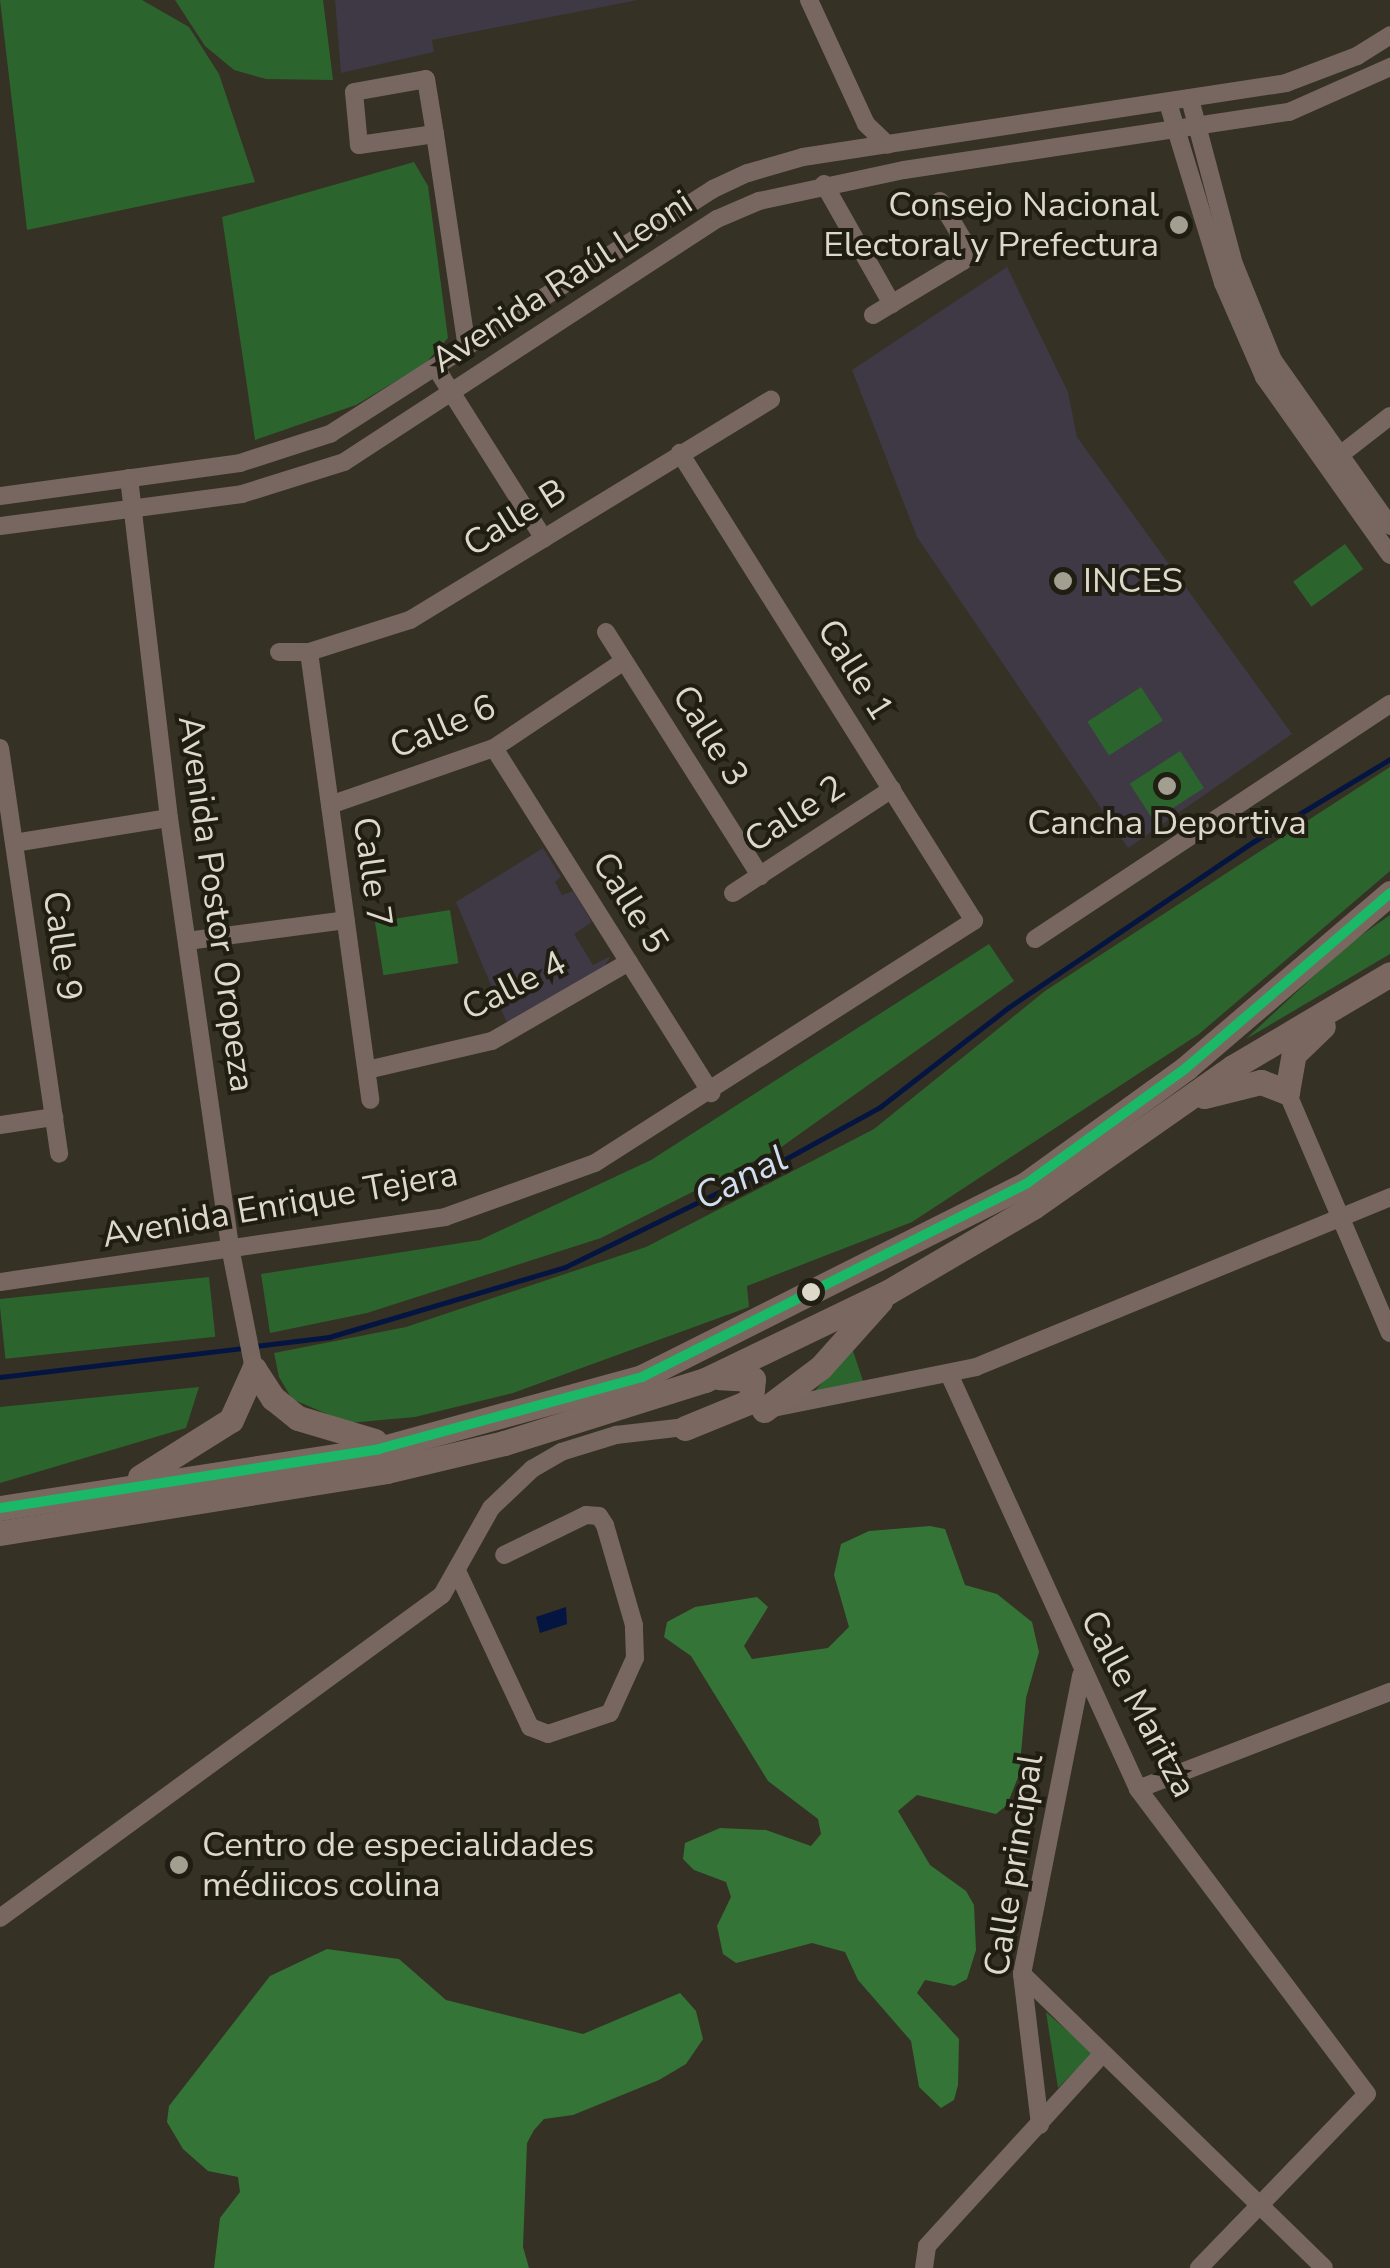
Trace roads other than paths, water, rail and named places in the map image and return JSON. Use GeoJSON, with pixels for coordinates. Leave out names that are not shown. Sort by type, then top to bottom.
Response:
{"type":"FeatureCollection","features":[{"type":"Feature","properties":{"kind":"main road"},"geometry":{"type":"LineString","coordinates":[[0,1508],[414,1440],[642,1377],[962,1220],[1136,1108],[1390,893]]}},
{"type":"Feature","properties":{"kind":"main road"},"geometry":{"type":"LineString","coordinates":[[0,1533],[386,1472],[504,1443],[705,1380],[888,1292],[1034,1206],[1261,1050],[1332,1013],[1390,974]]}},
{"type":"Feature","properties":{"kind":"main road"},"geometry":{"type":"LineString","coordinates":[[1180,1105],[1262,1082],[1287,1092],[1294,1054],[1332,1013]]}},
{"type":"Feature","properties":{"kind":"main road"},"geometry":{"type":"LineString","coordinates":[[764,1410],[821,1367],[888,1292]]}},
{"type":"Feature","properties":{"kind":"main road"},"geometry":{"type":"LineString","coordinates":[[254,1368],[273,1398],[325,1431],[357,1440],[414,1440]]}},
{"type":"Feature","properties":{"kind":"main road"},"geometry":{"type":"LineString","coordinates":[[117,1489],[217,1433],[243,1401],[254,1368]]}},
{"type":"Feature","properties":{"kind":"main road"},"geometry":{"type":"LineString","coordinates":[[684,1428],[743,1408],[754,1395],[746,1375],[705,1380]]}},
{"type":"Feature","properties":{"kind":"street"},"geometry":{"type":"LineString","coordinates":[[809,0],[866,124],[888,146]]}},
{"type":"Feature","properties":{"kind":"street","name":"Avenida Raúl Leoni"},"geometry":{"type":"LineString","coordinates":[[0,496],[240,462],[330,434],[703,196],[802,158],[1286,83],[1358,56],[1390,35]]}},
{"type":"Feature","properties":{"kind":"street","name":"Avenida Raúl Leoni"},"geometry":{"type":"LineString","coordinates":[[0,526],[133,505],[242,494],[344,462],[717,219],[824,184],[1290,112],[1390,66]]}},
{"type":"Feature","properties":{"kind":"street"},"geometry":{"type":"LineString","coordinates":[[435,134],[358,145],[354,92],[426,79],[435,134],[467,348]]}},
{"type":"Feature","properties":{"kind":"street"},"geometry":{"type":"LineString","coordinates":[[1190,99],[1234,264],[1273,360],[1390,554]]}},
{"type":"Feature","properties":{"kind":"street"},"geometry":{"type":"LineString","coordinates":[[1168,103],[1223,284],[1264,377],[1390,526]]}},
{"type":"Feature","properties":{"kind":"street"},"geometry":{"type":"LineString","coordinates":[[824,184],[892,304]]}},
{"type":"Feature","properties":{"kind":"street"},"geometry":{"type":"LineString","coordinates":[[703,196],[717,219]]}},
{"type":"Feature","properties":{"kind":"street"},"geometry":{"type":"LineString","coordinates":[[874,315],[963,261],[964,243],[940,202]]}},
{"type":"Feature","properties":{"kind":"street"},"geometry":{"type":"LineString","coordinates":[[436,368],[544,539]]}},
{"type":"Feature","properties":{"kind":"street","name":"Calle B"},"geometry":{"type":"LineString","coordinates":[[279,652],[309,652],[410,620],[771,400]]}},
{"type":"Feature","properties":{"kind":"street"},"geometry":{"type":"LineString","coordinates":[[1333,461],[1390,416]]}},
{"type":"Feature","properties":{"kind":"street","name":"Calle 1"},"geometry":{"type":"LineString","coordinates":[[680,454],[974,921]]}},
{"type":"Feature","properties":{"kind":"street","name":"Avenida Postor Oropeza"},"geometry":{"type":"LineString","coordinates":[[129,478],[186,941],[231,1252],[254,1368]]}},
{"type":"Feature","properties":{"kind":"street","name":"Calle 3"},"geometry":{"type":"LineString","coordinates":[[606,632],[760,876]]}},
{"type":"Feature","properties":{"kind":"street","name":"Calle 7"},"geometry":{"type":"LineString","coordinates":[[309,652],[370,1100]]}},
{"type":"Feature","properties":{"kind":"street","name":"Calle 6"},"geometry":{"type":"LineString","coordinates":[[330,805],[494,748],[624,661]]}},
{"type":"Feature","properties":{"kind":"street"},"geometry":{"type":"LineString","coordinates":[[1035,939],[1390,704]]}},
{"type":"Feature","properties":{"kind":"street","name":"Calle 9"},"geometry":{"type":"LineString","coordinates":[[0,748],[59,1154]]}},
{"type":"Feature","properties":{"kind":"street","name":"Calle 5"},"geometry":{"type":"LineString","coordinates":[[494,748],[711,1093]]}},
{"type":"Feature","properties":{"kind":"street","name":"Calle 2"},"geometry":{"type":"LineString","coordinates":[[732,893],[892,790]]}},
{"type":"Feature","properties":{"kind":"street"},"geometry":{"type":"LineString","coordinates":[[14,843],[169,818]]}},
{"type":"Feature","properties":{"kind":"street"},"geometry":{"type":"LineString","coordinates":[[186,941],[346,920]]}},
{"type":"Feature","properties":{"kind":"street","name":"Avenida Enrique Tejera"},"geometry":{"type":"LineString","coordinates":[[0,1282],[231,1252],[445,1217],[595,1163],[711,1093],[974,921]]}},
{"type":"Feature","properties":{"kind":"street","name":"Calle 4"},"geometry":{"type":"LineString","coordinates":[[366,1070],[492,1041],[629,962]]}},
{"type":"Feature","properties":{"kind":"street"},"geometry":{"type":"LineString","coordinates":[[1287,1092],[1390,1334]]}},
{"type":"Feature","properties":{"kind":"street"},"geometry":{"type":"LineString","coordinates":[[0,1125],[54,1117]]}},
{"type":"Feature","properties":{"kind":"street"},"geometry":{"type":"LineString","coordinates":[[0,1918],[442,1595],[492,1508],[532,1469],[561,1452],[616,1435],[684,1428],[949,1374],[1390,1197]]}},
{"type":"Feature","properties":{"kind":"street","name":"Calle Maritza"},"geometry":{"type":"LineString","coordinates":[[949,1374],[1081,1676],[1138,1789],[1360,2079],[1367,2094],[1361,2107],[1262,2207]]}},
{"type":"Feature","properties":{"kind":"street"},"geometry":{"type":"LineString","coordinates":[[458,1573],[530,1727],[548,1734],[610,1713],[636,1658],[634,1625],[605,1525],[598,1516],[586,1515],[504,1556]]}},
{"type":"Feature","properties":{"kind":"street","name":"Calle principal"},"geometry":{"type":"LineString","coordinates":[[1040,2125],[1022,1974],[1081,1676]]}},
{"type":"Feature","properties":{"kind":"street"},"geometry":{"type":"LineString","coordinates":[[1138,1789],[1390,1692]]}},
{"type":"Feature","properties":{"kind":"street"},"geometry":{"type":"LineString","coordinates":[[1022,1974],[1324,2268]]}},
{"type":"Feature","properties":{"kind":"street"},"geometry":{"type":"LineString","coordinates":[[924,2268],[927,2246],[1103,2053]]}},
{"type":"Feature","properties":{"kind":"street"},"geometry":{"type":"LineString","coordinates":[[1199,2268],[1262,2207]]}},
{"type":"Feature","properties":{"kind":"water"},"geometry":{"type":"Polygon","coordinates":[[[566,1607],[567,1624],[540,1633],[536,1617],[566,1607]]]}},
{"type":"Feature","properties":{"kind":"waterway","name":"Canal"},"geometry":{"type":"LineString","coordinates":[[255,1346],[329,1337],[565,1267],[780,1162],[880,1107],[1009,1007],[1253,842],[1390,759]]}},
{"type":"Feature","properties":{"kind":"waterway","name":"Canal"},"geometry":{"type":"LineString","coordinates":[[0,1377],[244,1348]]}},
{"type":"Feature","properties":{"kind":"place","name":"Consejo Nacional Electoral y Prefectura"},"geometry":{"type":"Point","coordinates":[1179,225]}},
{"type":"Feature","properties":{"kind":"place","name":"INCES"},"geometry":{"type":"Point","coordinates":[1063,581]}},
{"type":"Feature","properties":{"kind":"place","name":"Cancha Deportiva"},"geometry":{"type":"Point","coordinates":[1167,786]}},
{"type":"Feature","properties":{"kind":"place","name":"Centro de especialidades médiicos colina"},"geometry":{"type":"Point","coordinates":[179,1865]}}]}
